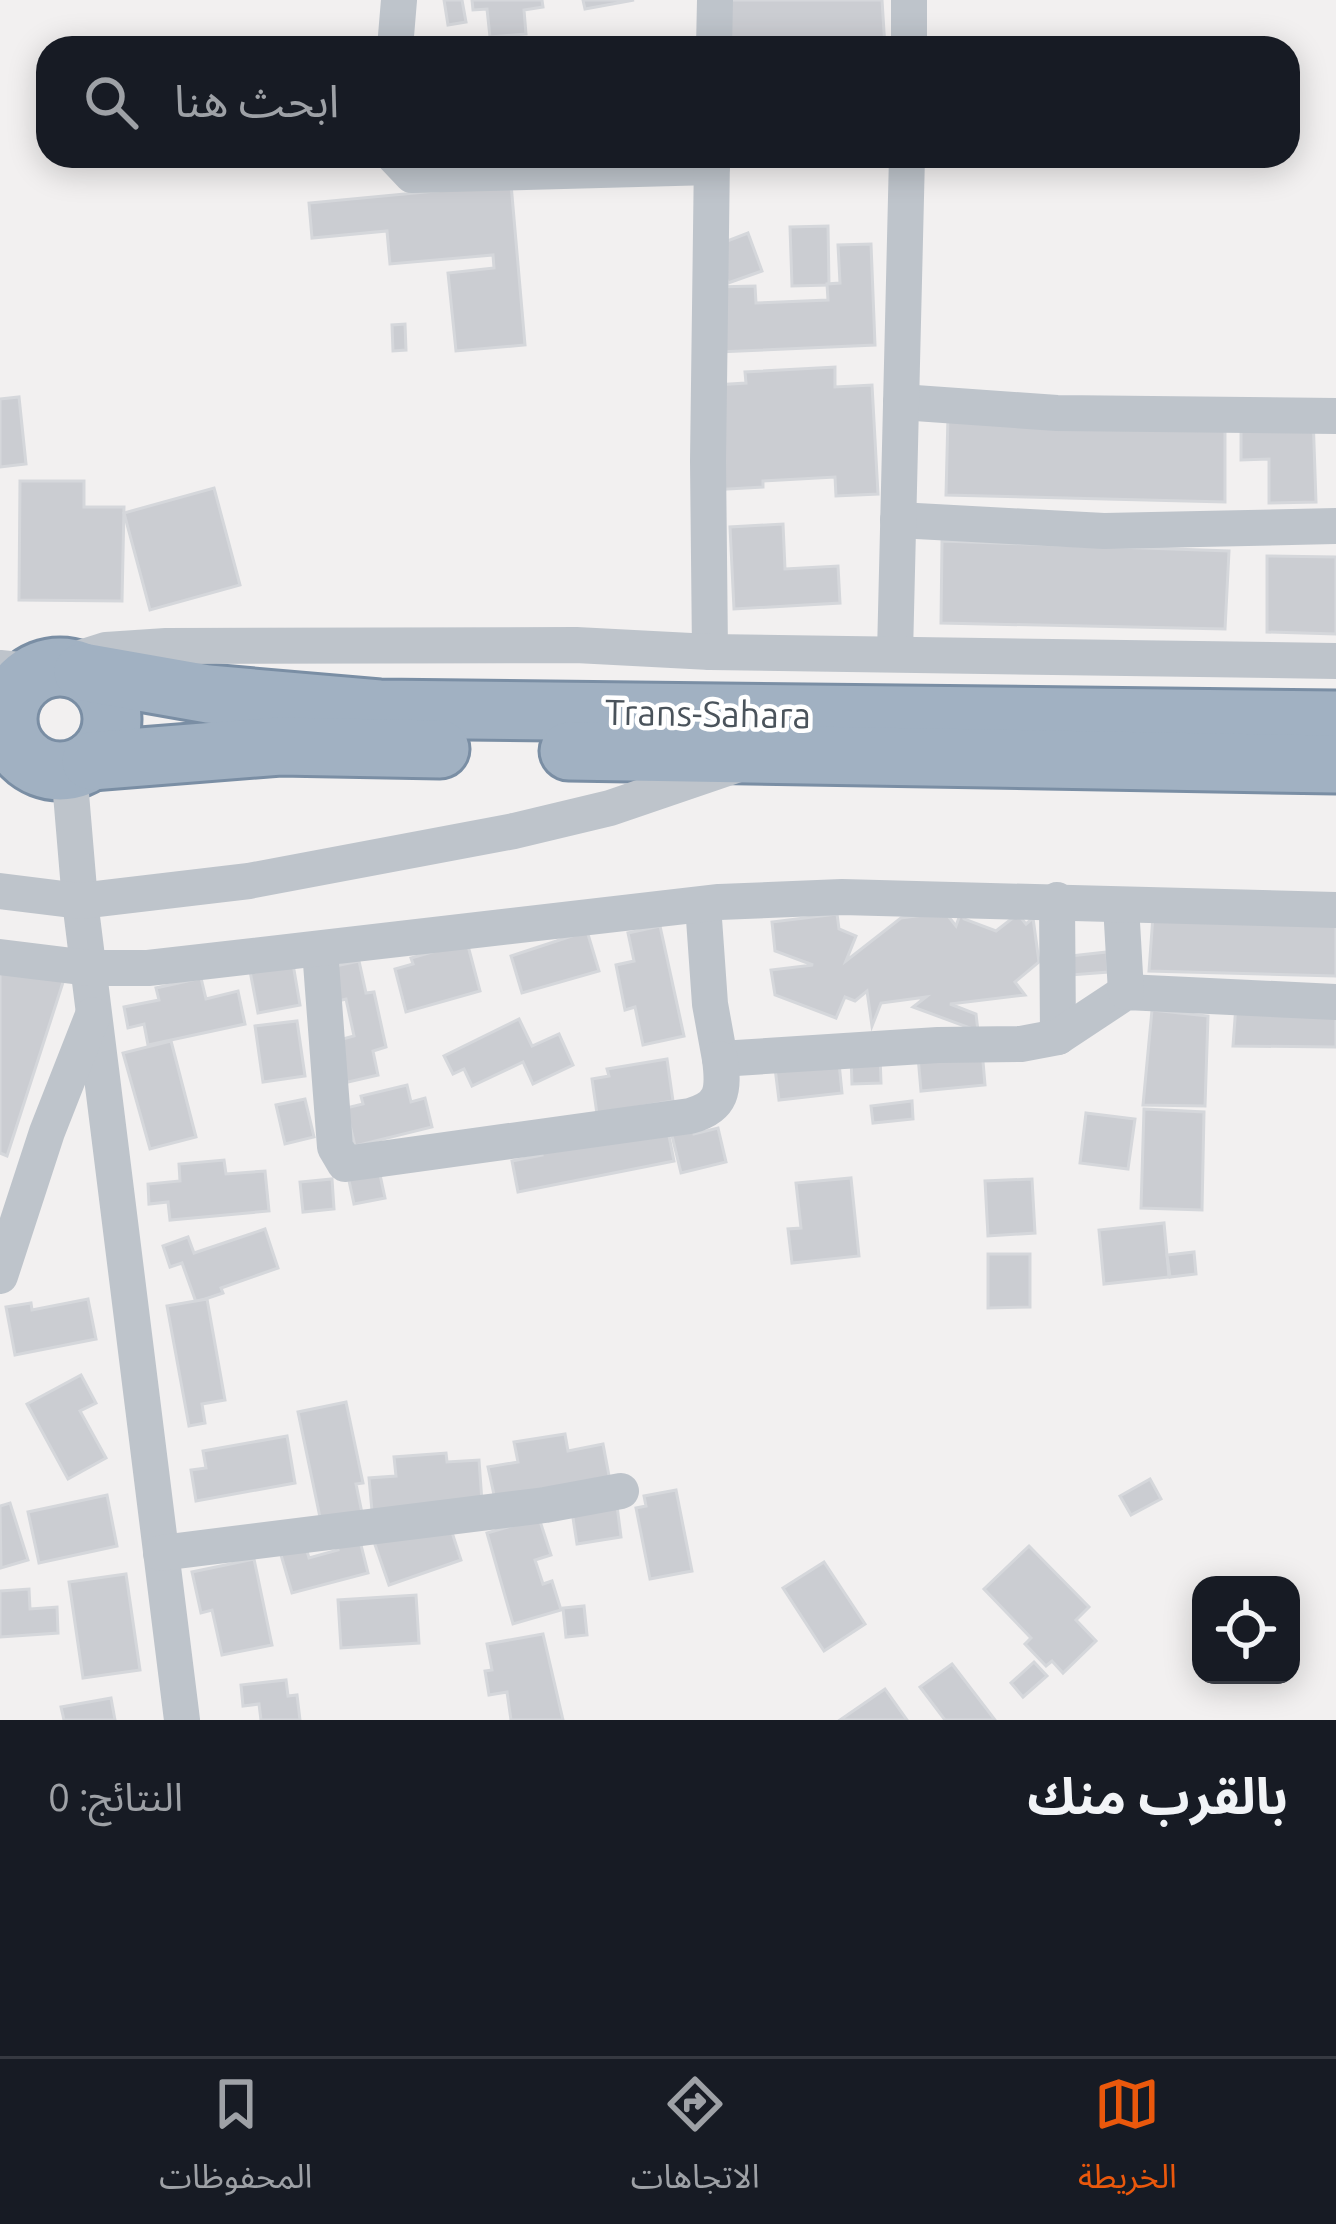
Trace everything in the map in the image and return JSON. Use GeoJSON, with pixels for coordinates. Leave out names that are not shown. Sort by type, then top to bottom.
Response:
{"type":"FeatureCollection","features":[{"type":"Feature","properties":{"kind":"highway","name":"Trans-Sahara"},"geometry":{"type":"LineString","coordinates":[[32,674],[379,709],[1336,720]]}},
{"type":"Feature","properties":{"kind":"highway"},"geometry":{"type":"LineString","coordinates":[[32,674],[103,689],[112,714],[108,740],[47,762],[17,749],[8,723],[13,696],[32,674]]}},
{"type":"Feature","properties":{"kind":"highway","name":"Trans-Sahara"},"geometry":{"type":"LineString","coordinates":[[47,762],[280,746],[1336,764]]}},
{"type":"Feature","properties":{"kind":"street"},"geometry":{"type":"LineString","coordinates":[[396,36],[399,0]]}},
{"type":"Feature","properties":{"kind":"street"},"geometry":{"type":"LineString","coordinates":[[714,36],[715,0]]}},
{"type":"Feature","properties":{"kind":"street"},"geometry":{"type":"LineString","coordinates":[[909,0],[909,36]]}},
{"type":"Feature","properties":{"kind":"street"},"geometry":{"type":"LineString","coordinates":[[405,168],[412,175],[562,168]]}},
{"type":"Feature","properties":{"kind":"street"},"geometry":{"type":"LineString","coordinates":[[710,652],[712,168]]}},
{"type":"Feature","properties":{"kind":"street"},"geometry":{"type":"LineString","coordinates":[[895,654],[907,168]]}},
{"type":"Feature","properties":{"kind":"street"},"geometry":{"type":"LineString","coordinates":[[901,402],[1057,413],[1336,416]]}},
{"type":"Feature","properties":{"kind":"street"},"geometry":{"type":"LineString","coordinates":[[898,520],[1103,531],[1336,526]]}},
{"type":"Feature","properties":{"kind":"street"},"geometry":{"type":"LineString","coordinates":[[32,674],[106,650],[166,646],[576,645],[710,652],[1336,661]]}},
{"type":"Feature","properties":{"kind":"street"},"geometry":{"type":"LineString","coordinates":[[0,891],[80,901],[249,881],[610,808],[768,754]]}},
{"type":"Feature","properties":{"kind":"street"},"geometry":{"type":"LineString","coordinates":[[47,762],[80,901],[182,1720]]}},
{"type":"Feature","properties":{"kind":"street"},"geometry":{"type":"LineString","coordinates":[[0,956],[88,968],[148,968],[704,905],[842,897],[1336,910]]}},
{"type":"Feature","properties":{"kind":"street"},"geometry":{"type":"LineString","coordinates":[[1057,900],[1058,1037]]}},
{"type":"Feature","properties":{"kind":"street"},"geometry":{"type":"LineString","coordinates":[[320,950],[335,1147],[345,1164],[708,1111],[724,1089],[710,1004],[704,905]]}},
{"type":"Feature","properties":{"kind":"street"},"geometry":{"type":"LineString","coordinates":[[1121,905],[1126,992]]}},
{"type":"Feature","properties":{"kind":"street"},"geometry":{"type":"LineString","coordinates":[[720,1059],[1021,1044],[1058,1037],[1126,992],[1336,1002]]}},
{"type":"Feature","properties":{"kind":"street"},"geometry":{"type":"LineString","coordinates":[[0,1276],[47,1132],[94,1011]]}},
{"type":"Feature","properties":{"kind":"street"},"geometry":{"type":"LineString","coordinates":[[161,1553],[502,1511],[621,1491]]}},
{"type":"Feature","properties":{"kind":"building"},"geometry":{"type":"Polygon","coordinates":[[[444,0],[462,0],[466,22],[448,25],[444,0]]]}},
{"type":"Feature","properties":{"kind":"building"},"geometry":{"type":"Polygon","coordinates":[[[472,0],[542,0],[543,7],[524,10],[526,34],[502,36],[490,36],[487,9],[473,10],[472,0]]]}},
{"type":"Feature","properties":{"kind":"building"},"geometry":{"type":"Polygon","coordinates":[[[583,0],[634,0],[585,9],[583,0]]]}},
{"type":"Feature","properties":{"kind":"building"},"geometry":{"type":"Polygon","coordinates":[[[716,0],[882,0],[884,36],[719,36],[716,0]]]}},
{"type":"Feature","properties":{"kind":"building"},"geometry":{"type":"Polygon","coordinates":[[[511,184],[525,345],[456,351],[448,273],[494,268],[493,255],[390,264],[387,231],[312,238],[309,203],[511,184]]]}},
{"type":"Feature","properties":{"kind":"building"},"geometry":{"type":"Polygon","coordinates":[[[828,226],[829,285],[792,286],[790,227],[828,226]]]}},
{"type":"Feature","properties":{"kind":"building"},"geometry":{"type":"Polygon","coordinates":[[[748,233],[762,271],[728,283],[714,246],[748,233]]]}},
{"type":"Feature","properties":{"kind":"building"},"geometry":{"type":"Polygon","coordinates":[[[871,244],[875,345],[718,352],[715,287],[755,286],[756,303],[828,300],[827,284],[840,283],[838,245],[871,244]]]}},
{"type":"Feature","properties":{"kind":"building"},"geometry":{"type":"Polygon","coordinates":[[[405,324],[406,350],[393,351],[392,325],[405,324]]]}},
{"type":"Feature","properties":{"kind":"building"},"geometry":{"type":"Polygon","coordinates":[[[835,367],[835,387],[872,385],[878,494],[836,496],[835,477],[711,490],[715,385],[746,383],[745,372],[835,367]]]}},
{"type":"Feature","properties":{"kind":"building"},"geometry":{"type":"Polygon","coordinates":[[[19,397],[26,464],[0,467],[0,399],[19,397]]]}},
{"type":"Feature","properties":{"kind":"building"},"geometry":{"type":"Polygon","coordinates":[[[1313,415],[1316,502],[1269,503],[1269,459],[1241,460],[1241,417],[1313,415]]]}},
{"type":"Feature","properties":{"kind":"building"},"geometry":{"type":"Polygon","coordinates":[[[948,416],[1225,426],[1225,502],[946,495],[948,416]]]}},
{"type":"Feature","properties":{"kind":"building"},"geometry":{"type":"Polygon","coordinates":[[[20,481],[84,481],[84,507],[124,507],[122,601],[19,600],[20,481]]]}},
{"type":"Feature","properties":{"kind":"building"},"geometry":{"type":"Polygon","coordinates":[[[214,488],[240,585],[150,610],[124,513],[214,488]]]}},
{"type":"Feature","properties":{"kind":"building"},"geometry":{"type":"Polygon","coordinates":[[[783,524],[785,569],[838,566],[840,603],[734,609],[730,527],[783,524]]]}},
{"type":"Feature","properties":{"kind":"building"},"geometry":{"type":"Polygon","coordinates":[[[942,541],[1229,551],[1225,629],[941,623],[942,541]]]}},
{"type":"Feature","properties":{"kind":"building"},"geometry":{"type":"Polygon","coordinates":[[[1267,556],[1336,557],[1336,634],[1267,632],[1267,556]]]}},
{"type":"Feature","properties":{"kind":"building"},"geometry":{"type":"Polygon","coordinates":[[[962,909],[964,919],[996,931],[1018,914],[1026,924],[1033,918],[1039,962],[1015,982],[1025,995],[950,1004],[976,1014],[978,1031],[913,1007],[926,997],[881,1003],[872,1026],[867,991],[855,1001],[845,997],[836,1018],[775,995],[771,970],[813,965],[775,951],[772,922],[837,914],[839,929],[856,936],[846,961],[901,918],[945,912],[956,926],[962,909]]]}},
{"type":"Feature","properties":{"kind":"building"},"geometry":{"type":"Polygon","coordinates":[[[1153,916],[1336,919],[1336,976],[1149,971],[1153,916]]]}},
{"type":"Feature","properties":{"kind":"building"},"geometry":{"type":"Polygon","coordinates":[[[660,926],[684,1036],[643,1045],[635,1007],[625,1010],[616,965],[634,961],[628,933],[660,926]]]}},
{"type":"Feature","properties":{"kind":"building"},"geometry":{"type":"Polygon","coordinates":[[[587,931],[599,971],[522,993],[511,956],[587,931]]]}},
{"type":"Feature","properties":{"kind":"building"},"geometry":{"type":"Polygon","coordinates":[[[467,942],[480,991],[406,1012],[395,969],[413,964],[411,958],[467,942]]]}},
{"type":"Feature","properties":{"kind":"building"},"geometry":{"type":"Polygon","coordinates":[[[1107,952],[1108,972],[1071,975],[1070,956],[1107,952]]]}},
{"type":"Feature","properties":{"kind":"building"},"geometry":{"type":"Polygon","coordinates":[[[359,961],[366,993],[374,992],[386,1047],[373,1051],[378,1075],[344,1083],[335,1041],[354,1036],[346,999],[334,1002],[326,968],[359,961]]]}},
{"type":"Feature","properties":{"kind":"building"},"geometry":{"type":"Polygon","coordinates":[[[293,964],[300,1005],[258,1013],[250,971],[293,964]]]}},
{"type":"Feature","properties":{"kind":"building"},"geometry":{"type":"Polygon","coordinates":[[[0,965],[66,973],[7,1156],[0,1153],[0,965]]]}},
{"type":"Feature","properties":{"kind":"building"},"geometry":{"type":"Polygon","coordinates":[[[201,978],[206,999],[238,991],[245,1024],[148,1045],[144,1024],[128,1028],[124,1007],[159,1000],[156,988],[201,978]]]}},
{"type":"Feature","properties":{"kind":"building"},"geometry":{"type":"Polygon","coordinates":[[[1236,1005],[1336,1007],[1336,1047],[1233,1046],[1236,1005]]]}},
{"type":"Feature","properties":{"kind":"building"},"geometry":{"type":"Polygon","coordinates":[[[1152,1010],[1208,1016],[1205,1106],[1143,1105],[1152,1010]]]}},
{"type":"Feature","properties":{"kind":"building"},"geometry":{"type":"Polygon","coordinates":[[[519,1019],[532,1046],[559,1034],[573,1065],[533,1084],[523,1062],[472,1086],[464,1069],[453,1074],[444,1056],[519,1019]]]}},
{"type":"Feature","properties":{"kind":"building"},"geometry":{"type":"Polygon","coordinates":[[[297,1021],[305,1076],[263,1082],[255,1026],[297,1021]]]}},
{"type":"Feature","properties":{"kind":"building"},"geometry":{"type":"Polygon","coordinates":[[[171,1041],[196,1137],[150,1149],[123,1053],[171,1041]]]}},
{"type":"Feature","properties":{"kind":"building"},"geometry":{"type":"Polygon","coordinates":[[[982,1050],[985,1085],[921,1091],[918,1056],[982,1050]]]}},
{"type":"Feature","properties":{"kind":"building"},"geometry":{"type":"Polygon","coordinates":[[[838,1053],[842,1093],[779,1100],[774,1060],[838,1053]]]}},
{"type":"Feature","properties":{"kind":"building"},"geometry":{"type":"Polygon","coordinates":[[[880,1055],[881,1083],[852,1084],[851,1056],[880,1055]]]}},
{"type":"Feature","properties":{"kind":"building"},"geometry":{"type":"Polygon","coordinates":[[[667,1059],[673,1101],[597,1114],[592,1079],[609,1076],[607,1069],[667,1059]]]}},
{"type":"Feature","properties":{"kind":"building"},"geometry":{"type":"Polygon","coordinates":[[[407,1085],[411,1102],[425,1098],[432,1127],[355,1146],[346,1108],[363,1104],[361,1096],[407,1085]]]}},
{"type":"Feature","properties":{"kind":"building"},"geometry":{"type":"Polygon","coordinates":[[[305,1099],[314,1137],[285,1144],[276,1105],[305,1099]]]}},
{"type":"Feature","properties":{"kind":"building"},"geometry":{"type":"Polygon","coordinates":[[[912,1101],[913,1119],[873,1123],[871,1106],[912,1101]]]}},
{"type":"Feature","properties":{"kind":"building"},"geometry":{"type":"Polygon","coordinates":[[[1144,1109],[1204,1112],[1202,1210],[1141,1208],[1144,1109]]]}},
{"type":"Feature","properties":{"kind":"building"},"geometry":{"type":"Polygon","coordinates":[[[1086,1113],[1135,1119],[1128,1169],[1080,1163],[1086,1113]]]}},
{"type":"Feature","properties":{"kind":"building"},"geometry":{"type":"Polygon","coordinates":[[[690,1117],[694,1134],[718,1128],[726,1162],[681,1173],[669,1123],[690,1117]]]}},
{"type":"Feature","properties":{"kind":"building"},"geometry":{"type":"Polygon","coordinates":[[[666,1121],[674,1161],[518,1192],[512,1161],[542,1155],[538,1138],[666,1121]]]}},
{"type":"Feature","properties":{"kind":"building"},"geometry":{"type":"Polygon","coordinates":[[[224,1160],[226,1174],[265,1171],[269,1211],[170,1220],[168,1202],[149,1204],[148,1184],[180,1181],[179,1164],[224,1160]]]}},
{"type":"Feature","properties":{"kind":"building"},"geometry":{"type":"Polygon","coordinates":[[[379,1170],[385,1198],[354,1204],[348,1176],[379,1170]]]}},
{"type":"Feature","properties":{"kind":"building"},"geometry":{"type":"Polygon","coordinates":[[[851,1178],[859,1256],[792,1263],[788,1229],[801,1228],[796,1183],[851,1178]]]}},
{"type":"Feature","properties":{"kind":"building"},"geometry":{"type":"Polygon","coordinates":[[[332,1179],[334,1209],[303,1212],[300,1182],[332,1179]]]}},
{"type":"Feature","properties":{"kind":"building"},"geometry":{"type":"Polygon","coordinates":[[[1032,1179],[1035,1233],[988,1236],[985,1181],[1032,1179]]]}},
{"type":"Feature","properties":{"kind":"building"},"geometry":{"type":"Polygon","coordinates":[[[1164,1223],[1169,1277],[1104,1284],[1099,1230],[1164,1223]]]}},
{"type":"Feature","properties":{"kind":"building"},"geometry":{"type":"Polygon","coordinates":[[[265,1229],[278,1268],[196,1302],[182,1263],[170,1267],[163,1246],[188,1237],[194,1253],[265,1229]]]}},
{"type":"Feature","properties":{"kind":"building"},"geometry":{"type":"Polygon","coordinates":[[[1194,1252],[1196,1274],[1170,1277],[1167,1255],[1194,1252]]]}},
{"type":"Feature","properties":{"kind":"building"},"geometry":{"type":"Polygon","coordinates":[[[988,1254],[1030,1254],[1030,1307],[988,1308],[988,1254]]]}},
{"type":"Feature","properties":{"kind":"building"},"geometry":{"type":"Polygon","coordinates":[[[88,1299],[96,1339],[15,1355],[6,1307],[31,1303],[32,1310],[88,1299]]]}},
{"type":"Feature","properties":{"kind":"building"},"geometry":{"type":"Polygon","coordinates":[[[207,1299],[225,1400],[202,1404],[205,1423],[189,1426],[167,1306],[207,1299]]]}},
{"type":"Feature","properties":{"kind":"building"},"geometry":{"type":"Polygon","coordinates":[[[81,1375],[96,1403],[80,1411],[106,1458],[68,1479],[27,1404],[81,1375]]]}},
{"type":"Feature","properties":{"kind":"building"},"geometry":{"type":"Polygon","coordinates":[[[346,1402],[363,1483],[356,1484],[362,1513],[321,1522],[298,1412],[346,1402]]]}},
{"type":"Feature","properties":{"kind":"building"},"geometry":{"type":"Polygon","coordinates":[[[565,1434],[568,1451],[603,1444],[610,1481],[496,1504],[488,1467],[518,1462],[514,1442],[565,1434]]]}},
{"type":"Feature","properties":{"kind":"building"},"geometry":{"type":"Polygon","coordinates":[[[287,1436],[295,1483],[196,1501],[191,1470],[206,1468],[203,1451],[287,1436]]]}},
{"type":"Feature","properties":{"kind":"building"},"geometry":{"type":"Polygon","coordinates":[[[446,1453],[447,1462],[479,1460],[482,1502],[372,1511],[369,1478],[396,1476],[394,1457],[446,1453]]]}},
{"type":"Feature","properties":{"kind":"building"},"geometry":{"type":"Polygon","coordinates":[[[1150,1479],[1161,1499],[1131,1515],[1120,1496],[1150,1479]]]}},
{"type":"Feature","properties":{"kind":"building"},"geometry":{"type":"Polygon","coordinates":[[[676,1490],[692,1571],[650,1579],[636,1508],[646,1506],[644,1496],[676,1490]]]}},
{"type":"Feature","properties":{"kind":"building"},"geometry":{"type":"Polygon","coordinates":[[[107,1495],[117,1546],[39,1563],[28,1512],[107,1495]]]}},
{"type":"Feature","properties":{"kind":"building"},"geometry":{"type":"Polygon","coordinates":[[[616,1498],[621,1537],[577,1544],[571,1505],[616,1498]]]}},
{"type":"Feature","properties":{"kind":"building"},"geometry":{"type":"Polygon","coordinates":[[[10,1503],[28,1560],[1,1568],[0,1506],[10,1503]]]}},
{"type":"Feature","properties":{"kind":"building"},"geometry":{"type":"Polygon","coordinates":[[[539,1518],[551,1555],[535,1560],[543,1584],[552,1581],[561,1610],[513,1624],[487,1533],[539,1518]]]}},
{"type":"Feature","properties":{"kind":"building"},"geometry":{"type":"Polygon","coordinates":[[[449,1523],[461,1560],[389,1585],[372,1536],[449,1523]]]}},
{"type":"Feature","properties":{"kind":"building"},"geometry":{"type":"Polygon","coordinates":[[[358,1533],[368,1573],[292,1593],[279,1548],[304,1541],[309,1558],[338,1550],[335,1539],[358,1533]]]}},
{"type":"Feature","properties":{"kind":"building"},"geometry":{"type":"Polygon","coordinates":[[[1029,1546],[1089,1607],[1076,1620],[1096,1641],[1063,1673],[1052,1661],[1046,1666],[1025,1644],[1031,1638],[984,1589],[1029,1546]]]}},
{"type":"Feature","properties":{"kind":"building"},"geometry":{"type":"Polygon","coordinates":[[[254,1559],[272,1645],[222,1655],[212,1610],[201,1613],[192,1572],[254,1559]]]}},
{"type":"Feature","properties":{"kind":"building"},"geometry":{"type":"Polygon","coordinates":[[[824,1562],[865,1624],[824,1651],[783,1588],[824,1562]]]}},
{"type":"Feature","properties":{"kind":"building"},"geometry":{"type":"Polygon","coordinates":[[[126,1574],[140,1670],[83,1678],[69,1582],[126,1574]]]}},
{"type":"Feature","properties":{"kind":"building"},"geometry":{"type":"Polygon","coordinates":[[[29,1589],[30,1609],[57,1607],[58,1633],[0,1637],[0,1591],[29,1589]]]}},
{"type":"Feature","properties":{"kind":"building"},"geometry":{"type":"Polygon","coordinates":[[[416,1595],[419,1643],[341,1648],[338,1600],[416,1595]]]}},
{"type":"Feature","properties":{"kind":"building"},"geometry":{"type":"Polygon","coordinates":[[[584,1606],[587,1635],[566,1637],[563,1608],[584,1606]]]}},
{"type":"Feature","properties":{"kind":"building"},"geometry":{"type":"Polygon","coordinates":[[[543,1634],[563,1720],[511,1720],[507,1692],[489,1695],[485,1671],[492,1670],[487,1644],[543,1634]]]}},
{"type":"Feature","properties":{"kind":"building"},"geometry":{"type":"Polygon","coordinates":[[[1034,1662],[1047,1676],[1023,1697],[1011,1683],[1034,1662]]]}},
{"type":"Feature","properties":{"kind":"building"},"geometry":{"type":"Polygon","coordinates":[[[952,1664],[995,1720],[945,1720],[920,1687],[952,1664]]]}},
{"type":"Feature","properties":{"kind":"building"},"geometry":{"type":"Polygon","coordinates":[[[286,1680],[288,1696],[297,1695],[300,1720],[261,1720],[259,1704],[243,1706],[241,1685],[286,1680]]]}},
{"type":"Feature","properties":{"kind":"building"},"geometry":{"type":"Polygon","coordinates":[[[885,1689],[907,1720],[840,1720],[885,1689]]]}},
{"type":"Feature","properties":{"kind":"building"},"geometry":{"type":"Polygon","coordinates":[[[111,1698],[115,1720],[64,1720],[61,1707],[111,1698]]]}}]}
